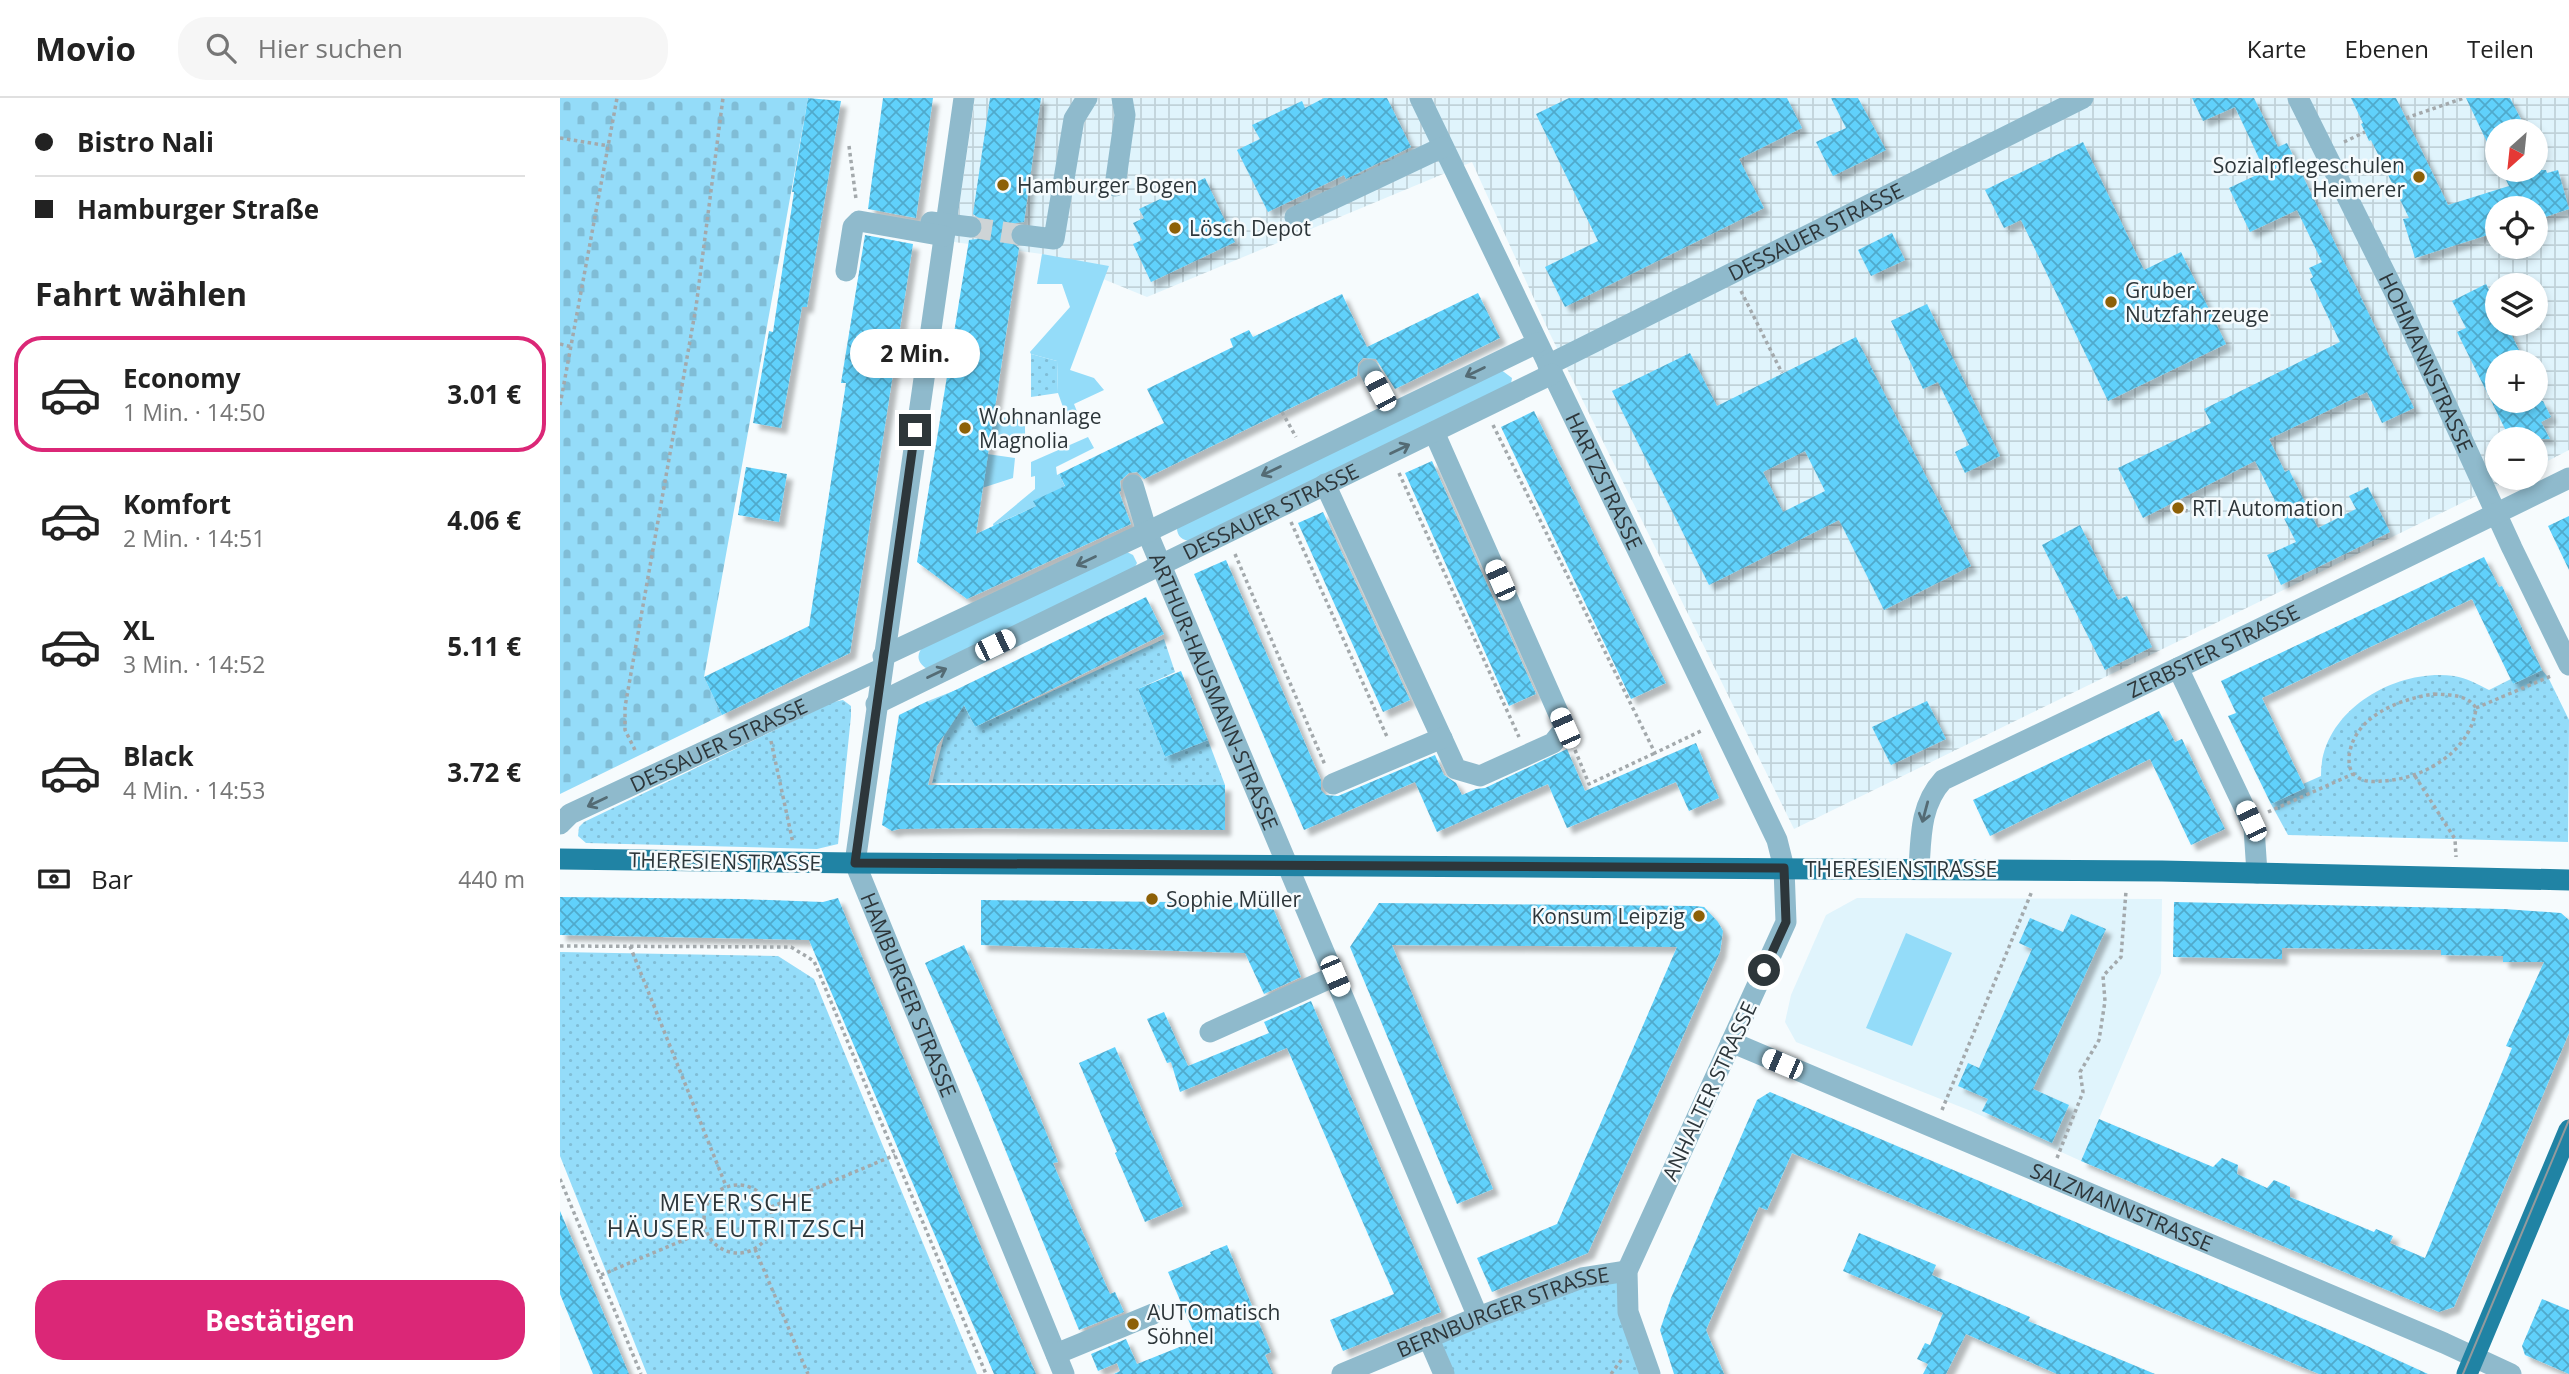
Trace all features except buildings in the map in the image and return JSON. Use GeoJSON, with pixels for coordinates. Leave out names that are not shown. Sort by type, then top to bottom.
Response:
{"type":"FeatureCollection","features":[{"type":"Feature","properties":{"kind":"main road","name":"THERESIENSTRASSE"},"geometry":{"type":"LineString","coordinates":[[560,859],[797,863],[2041,870],[2569,880]]}},
{"type":"Feature","properties":{"kind":"main road"},"geometry":{"type":"LineString","coordinates":[[2471,1365],[2569,1130]]}},
{"type":"Feature","properties":{"kind":"street","name":"HAMBURGER STRASSE"},"geometry":{"type":"LineString","coordinates":[[964,98],[855,863],[1060,1364]]}},
{"type":"Feature","properties":{"kind":"street"},"geometry":{"type":"LineString","coordinates":[[1023,235],[1060,241],[1074,119],[1087,98]]}},
{"type":"Feature","properties":{"kind":"street"},"geometry":{"type":"LineString","coordinates":[[1115,186],[1125,115],[1122,98]]}},
{"type":"Feature","properties":{"kind":"street","name":"HARTZSTRASSE"},"geometry":{"type":"LineString","coordinates":[[1420,98],[1777,840],[1784,868]]}},
{"type":"Feature","properties":{"kind":"street","name":"DESSAUER STRASSE"},"geometry":{"type":"LineString","coordinates":[[876,704],[1484,408],[1732,273],[2083,98]]}},
{"type":"Feature","properties":{"kind":"street","name":"HOHMANNSTRASSE"},"geometry":{"type":"LineString","coordinates":[[2298,98],[2395,293],[2497,512],[2564,669]]}},
{"type":"Feature","properties":{"kind":"street"},"geometry":{"type":"LineString","coordinates":[[1295,217],[1443,147]]}},
{"type":"Feature","properties":{"kind":"street"},"geometry":{"type":"LineString","coordinates":[[871,214],[944,230]]}},
{"type":"Feature","properties":{"kind":"street"},"geometry":{"type":"LineString","coordinates":[[846,271],[853,227],[859,221],[944,230],[971,227]]}},
{"type":"Feature","properties":{"kind":"street","name":"DESSAUER STRASSE"},"geometry":{"type":"LineString","coordinates":[[560,824],[570,814],[767,722],[1147,532],[1537,343]]}},
{"type":"Feature","properties":{"kind":"street"},"geometry":{"type":"LineString","coordinates":[[1369,370],[1392,412]]}},
{"type":"Feature","properties":{"kind":"street"},"geometry":{"type":"LineString","coordinates":[[1325,484],[1456,769],[1480,776],[1553,743],[1565,728],[1434,432]]}},
{"type":"Feature","properties":{"kind":"street","name":"ZERBSTER STRASSE"},"geometry":{"type":"LineString","coordinates":[[1919,869],[1923,815],[1932,792],[1943,780],[2569,478]]}},
{"type":"Feature","properties":{"kind":"street","name":"ARTHUR-HAUSMANN-STRASSE"},"geometry":{"type":"LineString","coordinates":[[1133,485],[1147,532],[1478,1317]]}},
{"type":"Feature","properties":{"kind":"street"},"geometry":{"type":"LineString","coordinates":[[2178,668],[2254,828],[2257,873]]}},
{"type":"Feature","properties":{"kind":"street"},"geometry":{"type":"LineString","coordinates":[[1333,784],[1441,738]]}},
{"type":"Feature","properties":{"kind":"street","name":"ANHALTER STRASSE"},"geometry":{"type":"LineString","coordinates":[[1627,1271],[1786,922],[1784,868]]}},
{"type":"Feature","properties":{"kind":"street"},"geometry":{"type":"LineString","coordinates":[[1210,1032],[1335,976]]}},
{"type":"Feature","properties":{"kind":"street","name":"SALZMANNSTRASSE"},"geometry":{"type":"LineString","coordinates":[[1731,1042],[2050,1177],[2471,1365],[2511,1374]]}},
{"type":"Feature","properties":{"kind":"street"},"geometry":{"type":"LineString","coordinates":[[1627,1271],[1628,1312],[1650,1374]]}},
{"type":"Feature","properties":{"kind":"street","name":"BERNBURGER STRASSE"},"geometry":{"type":"LineString","coordinates":[[1342,1374],[1478,1317],[1582,1278],[1627,1271]]}},
{"type":"Feature","properties":{"kind":"street"},"geometry":{"type":"LineString","coordinates":[[1060,1364],[1153,1314]]}},
{"type":"Feature","properties":{"kind":"street"},"geometry":{"type":"LineString","coordinates":[[1428,1337],[1444,1374]]}},
{"type":"Feature","properties":{"kind":"path"},"geometry":{"type":"LineString","coordinates":[[560,405],[617,98]]}},
{"type":"Feature","properties":{"kind":"path"},"geometry":{"type":"LineString","coordinates":[[635,750],[625,730],[625,707],[696,307],[723,98]]}},
{"type":"Feature","properties":{"kind":"path"},"geometry":{"type":"LineString","coordinates":[[2406,118],[2464,98]]}},
{"type":"Feature","properties":{"kind":"path"},"geometry":{"type":"LineString","coordinates":[[560,138],[610,146]]}},
{"type":"Feature","properties":{"kind":"path"},"geometry":{"type":"LineString","coordinates":[[849,146],[856,199],[861,208],[871,214]]}},
{"type":"Feature","properties":{"kind":"path"},"geometry":{"type":"LineString","coordinates":[[1732,273],[1782,373]]}},
{"type":"Feature","properties":{"kind":"path"},"geometry":{"type":"LineString","coordinates":[[560,344],[572,347]]}},
{"type":"Feature","properties":{"kind":"path"},"geometry":{"type":"LineString","coordinates":[[1484,408],[1655,753]]}},
{"type":"Feature","properties":{"kind":"path"},"geometry":{"type":"LineString","coordinates":[[1282,412],[1306,454]]}},
{"type":"Feature","properties":{"kind":"path"},"geometry":{"type":"LineString","coordinates":[[1390,453],[1527,755]]}},
{"type":"Feature","properties":{"kind":"path"},"geometry":{"type":"LineString","coordinates":[[2175,502],[2178,509],[2192,512]]}},
{"type":"Feature","properties":{"kind":"path"},"geometry":{"type":"LineString","coordinates":[[1283,505],[1397,757]]}},
{"type":"Feature","properties":{"kind":"path"},"geometry":{"type":"LineString","coordinates":[[1225,532],[1333,784]]}},
{"type":"Feature","properties":{"kind":"path"},"geometry":{"type":"LineString","coordinates":[[2476,708],[2473,703],[2463,698],[2434,694],[2413,697],[2390,706],[2370,719],[2353,742],[2349,758],[2353,774],[2369,781],[2396,780],[2431,769],[2454,749],[2468,729],[2476,708],[2564,669]]}},
{"type":"Feature","properties":{"kind":"path"},"geometry":{"type":"LineString","coordinates":[[767,722],[797,863]]}},
{"type":"Feature","properties":{"kind":"path"},"geometry":{"type":"LineString","coordinates":[[1565,728],[1590,784],[1720,722]]}},
{"type":"Feature","properties":{"kind":"path"},"geometry":{"type":"LineString","coordinates":[[2251,821],[2353,774]]}},
{"type":"Feature","properties":{"kind":"path"},"geometry":{"type":"LineString","coordinates":[[2414,776],[2455,839],[2456,878]]}},
{"type":"Feature","properties":{"kind":"path"},"geometry":{"type":"LineString","coordinates":[[1935,1128],[2041,870]]}},
{"type":"Feature","properties":{"kind":"path"},"geometry":{"type":"LineString","coordinates":[[2050,1177],[2083,1092],[2080,1072],[2099,1040],[2105,1001],[2103,976],[2122,957],[2127,871]]}},
{"type":"Feature","properties":{"kind":"path"},"geometry":{"type":"LineString","coordinates":[[560,946],[791,947],[814,961],[986,1374]]}},
{"type":"Feature","properties":{"kind":"path"},"geometry":{"type":"LineString","coordinates":[[630,946],[726,1186]]}},
{"type":"Feature","properties":{"kind":"path"},"geometry":{"type":"LineString","coordinates":[[770,1207],[895,1155]]}},
{"type":"Feature","properties":{"kind":"path"},"geometry":{"type":"LineString","coordinates":[[560,1179],[641,1374]]}},
{"type":"Feature","properties":{"kind":"path"},"geometry":{"type":"LineString","coordinates":[[744,1184],[755,1189],[765,1197],[770,1207],[770,1232],[764,1242],[755,1249],[740,1253],[728,1252],[719,1248],[705,1231],[703,1216],[707,1203],[726,1186],[744,1184]]}},
{"type":"Feature","properties":{"kind":"path"},"geometry":{"type":"LineString","coordinates":[[600,1276],[705,1231]]}},
{"type":"Feature","properties":{"kind":"path"},"geometry":{"type":"LineString","coordinates":[[755,1249],[808,1374]]}},
{"type":"Feature","properties":{"kind":"shaded area"},"geometry":{"type":"Polygon","coordinates":[[[975,98],[2569,98],[2569,450],[2548,461],[2548,427],[2485,427],[2485,490],[2488,490],[1794,829],[1550,334],[1472,162],[1147,297],[1042,254],[954,242],[975,98]]]}},
{"type":"Feature","properties":{"kind":"shaded area"},"geometry":{"type":"Polygon","coordinates":[[[1857,898],[2162,899],[2161,973],[2081,1161],[1971,1111],[1796,1042],[1785,1022],[1791,995],[1826,915],[1857,898]]]}},
{"type":"Feature","properties":{"kind":"green space"},"geometry":{"type":"Polygon","coordinates":[[[560,98],[808,98],[704,677],[722,715],[560,794],[560,98]]]}},
{"type":"Feature","properties":{"kind":"green space"},"geometry":{"type":"Polygon","coordinates":[[[1042,254],[1109,266],[1070,370],[1094,378],[1104,390],[1074,404],[1080,419],[1069,424],[1058,393],[1057,361],[1030,352],[1070,307],[1062,284],[1037,284],[1042,254]]]}},
{"type":"Feature","properties":{"kind":"green space"},"geometry":{"type":"Polygon","coordinates":[[[1031,354],[1057,361],[1058,393],[1031,397],[1031,354]]]}},
{"type":"Feature","properties":{"kind":"green space"},"geometry":{"type":"Polygon","coordinates":[[[1500,369],[1512,378],[1511,384],[1191,541],[1182,539],[1179,535],[1177,525],[1500,369]]]}},
{"type":"Feature","properties":{"kind":"green space"},"geometry":{"type":"Polygon","coordinates":[[[993,416],[1025,420],[1025,445],[989,440],[993,416]]]}},
{"type":"Feature","properties":{"kind":"green space"},"geometry":{"type":"Polygon","coordinates":[[[1088,437],[1094,448],[1056,467],[1057,475],[1059,474],[1067,491],[1034,502],[1036,506],[997,524],[1000,531],[995,533],[993,524],[1035,489],[1035,476],[1031,477],[1031,462],[1088,437]]]}},
{"type":"Feature","properties":{"kind":"green space"},"geometry":{"type":"Polygon","coordinates":[[[987,454],[1015,458],[1013,478],[982,488],[987,454]]]}},
{"type":"Feature","properties":{"kind":"green space"},"geometry":{"type":"Polygon","coordinates":[[[1125,551],[1133,555],[1137,563],[1134,569],[927,669],[919,660],[920,651],[925,644],[1125,551]]]}},
{"type":"Feature","properties":{"kind":"green space"},"geometry":{"type":"Polygon","coordinates":[[[1164,639],[1175,672],[1138,689],[1165,757],[1208,740],[1225,785],[932,783],[944,736],[928,701],[956,690],[975,727],[1164,639]]]}},
{"type":"Feature","properties":{"kind":"green space"},"geometry":{"type":"Polygon","coordinates":[[[2542,670],[2569,720],[2568,842],[2288,835],[2271,804],[2305,788],[2303,784],[2321,776],[2324,753],[2333,732],[2347,714],[2365,699],[2385,687],[2431,675],[2459,677],[2489,690],[2511,679],[2513,684],[2542,670]]]}},
{"type":"Feature","properties":{"kind":"green space"},"geometry":{"type":"Polygon","coordinates":[[[843,700],[851,706],[851,716],[838,844],[817,849],[586,843],[578,836],[579,827],[584,822],[833,702],[843,700]]]}},
{"type":"Feature","properties":{"kind":"green space"},"geometry":{"type":"Polygon","coordinates":[[[1906,933],[1952,953],[1912,1046],[1866,1028],[1906,933]]]}},
{"type":"Feature","properties":{"kind":"green space"},"geometry":{"type":"Polygon","coordinates":[[[560,952],[778,956],[814,979],[977,1374],[647,1374],[560,1156],[560,952]]]}},
{"type":"Feature","properties":{"kind":"green space"},"geometry":{"type":"Polygon","coordinates":[[[1627,1271],[1650,1374],[1444,1374],[1428,1337],[1627,1271]]]}},
{"type":"Feature","properties":{"kind":"tunnel"},"geometry":{"type":"LineString","coordinates":[[971,227],[1022,235]]}},
{"type":"Feature","properties":{"kind":"tram line"},"geometry":{"type":"LineString","coordinates":[[2463,1374],[2569,1120]]}},
{"type":"Feature","properties":{"kind":"place","name":"Sozialpflegeschulen Heimerer"},"geometry":{"type":"Point","coordinates":[2419,177]}},
{"type":"Feature","properties":{"kind":"place","name":"Hamburger Bogen"},"geometry":{"type":"Point","coordinates":[1003,185]}},
{"type":"Feature","properties":{"kind":"place","name":"Lösch Depot"},"geometry":{"type":"Point","coordinates":[1175,228]}},
{"type":"Feature","properties":{"kind":"place","name":"Gruber Nutzfahrzeuge"},"geometry":{"type":"Point","coordinates":[2111,302]}},
{"type":"Feature","properties":{"kind":"place","name":"Wohnanlage Magnolia"},"geometry":{"type":"Point","coordinates":[965,428]}},
{"type":"Feature","properties":{"kind":"place","name":"RTI Automation"},"geometry":{"type":"Point","coordinates":[2178,508]}},
{"type":"Feature","properties":{"kind":"place","name":"Sophie Müller"},"geometry":{"type":"Point","coordinates":[1152,899]}},
{"type":"Feature","properties":{"kind":"place","name":"Konsum Leipzig"},"geometry":{"type":"Point","coordinates":[1699,916]}},
{"type":"Feature","properties":{"kind":"place","name":"AUTOmatisch Söhnel"},"geometry":{"type":"Point","coordinates":[1133,1324]}},
{"type":"Feature","properties":{"kind":"district","name":"MEYER'SCHE HÄUSER EUTRITZSCH"},"geometry":{"type":"Point","coordinates":[737,1215]}},
{"type":"Feature","properties":{"kind":"route"},"geometry":{"type":"LineString","coordinates":[[915,430],[855,863],[1784,868],[1786,922],[1764,970]]}}]}
